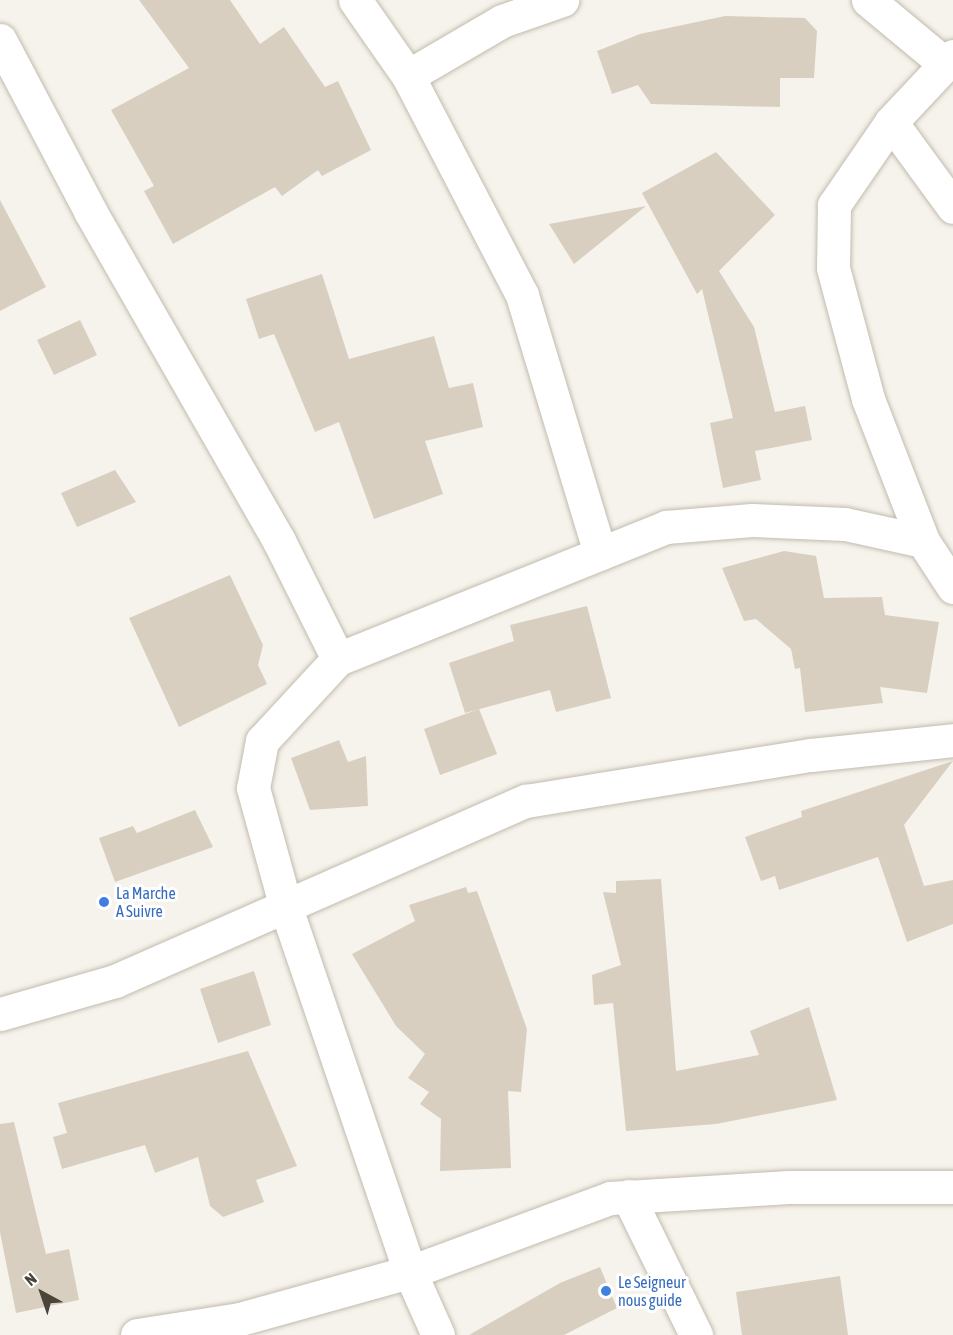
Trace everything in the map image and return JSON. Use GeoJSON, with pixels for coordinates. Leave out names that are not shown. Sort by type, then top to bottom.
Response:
{"type":"FeatureCollection","features":[{"type":"Feature","properties":{"kind":"street"},"geometry":{"type":"LineString","coordinates":[[355,0],[408,76],[522,296],[600,553]]}},
{"type":"Feature","properties":{"kind":"street"},"geometry":{"type":"LineString","coordinates":[[408,76],[502,21],[562,0]]}},
{"type":"Feature","properties":{"kind":"street"},"geometry":{"type":"LineString","coordinates":[[868,0],[949,60],[891,122],[834,205],[833,268],[868,399],[924,540],[953,586]]}},
{"type":"Feature","properties":{"kind":"street"},"geometry":{"type":"LineString","coordinates":[[0,40],[279,541],[338,659]]}},
{"type":"Feature","properties":{"kind":"street"},"geometry":{"type":"LineString","coordinates":[[891,122],[953,207]]}},
{"type":"Feature","properties":{"kind":"street"},"geometry":{"type":"LineString","coordinates":[[438,1335],[410,1272],[285,904],[253,788],[262,741],[338,659],[666,527],[752,520],[845,524],[924,540]]}},
{"type":"Feature","properties":{"kind":"street"},"geometry":{"type":"LineString","coordinates":[[0,1014],[115,981],[285,904],[526,801],[811,755],[953,740]]}},
{"type":"Feature","properties":{"kind":"street"},"geometry":{"type":"LineString","coordinates":[[136,1335],[240,1318],[410,1272],[628,1196],[789,1186],[953,1187]]}},
{"type":"Feature","properties":{"kind":"street"},"geometry":{"type":"LineString","coordinates":[[628,1196],[696,1335]]}},
{"type":"Feature","properties":{"kind":"building"},"geometry":{"type":"Polygon","coordinates":[[[139,0],[230,0],[260,44],[284,27],[325,87],[338,81],[371,150],[322,176],[318,170],[282,196],[275,187],[173,244],[144,191],[154,186],[111,110],[189,68],[139,0]]]}},
{"type":"Feature","properties":{"kind":"building"},"geometry":{"type":"Polygon","coordinates":[[[725,16],[805,18],[817,31],[814,78],[780,78],[780,107],[651,104],[638,85],[612,94],[597,51],[640,34],[725,16]]]}},
{"type":"Feature","properties":{"kind":"building"},"geometry":{"type":"Polygon","coordinates":[[[716,152],[775,215],[719,271],[754,327],[775,412],[805,406],[812,440],[755,451],[761,480],[723,488],[710,423],[733,418],[702,289],[697,294],[642,193],[716,152]]]}},
{"type":"Feature","properties":{"kind":"building"},"geometry":{"type":"Polygon","coordinates":[[[0,200],[46,287],[0,311],[0,200]]]}},
{"type":"Feature","properties":{"kind":"building"},"geometry":{"type":"Polygon","coordinates":[[[646,206],[574,264],[549,224],[646,206]]]}},
{"type":"Feature","properties":{"kind":"building"},"geometry":{"type":"Polygon","coordinates":[[[322,274],[349,359],[434,336],[449,388],[473,383],[483,427],[425,441],[443,494],[374,519],[339,422],[315,432],[274,334],[259,339],[246,299],[322,274]]]}},
{"type":"Feature","properties":{"kind":"building"},"geometry":{"type":"Polygon","coordinates":[[[80,320],[97,355],[54,375],[37,340],[80,320]]]}},
{"type":"Feature","properties":{"kind":"building"},"geometry":{"type":"Polygon","coordinates":[[[115,470],[136,502],[77,527],[61,493],[115,470]]]}},
{"type":"Feature","properties":{"kind":"building"},"geometry":{"type":"Polygon","coordinates":[[[784,551],[816,556],[824,598],[882,597],[885,615],[939,622],[927,693],[880,687],[883,703],[805,712],[800,668],[795,669],[791,649],[756,619],[744,621],[722,568],[784,551]]]}},
{"type":"Feature","properties":{"kind":"building"},"geometry":{"type":"Polygon","coordinates":[[[230,575],[263,645],[258,665],[267,684],[179,727],[129,618],[230,575]]]}},
{"type":"Feature","properties":{"kind":"building"},"geometry":{"type":"Polygon","coordinates":[[[587,606],[611,698],[556,712],[550,690],[465,713],[449,663],[514,641],[510,625],[587,606]]]}},
{"type":"Feature","properties":{"kind":"building"},"geometry":{"type":"Polygon","coordinates":[[[479,709],[497,754],[440,775],[424,729],[479,709]]]}},
{"type":"Feature","properties":{"kind":"building"},"geometry":{"type":"Polygon","coordinates":[[[339,740],[348,762],[366,756],[368,806],[310,810],[291,758],[339,740]]]}},
{"type":"Feature","properties":{"kind":"building"},"geometry":{"type":"Polygon","coordinates":[[[953,761],[904,825],[924,886],[953,880],[953,924],[907,942],[878,857],[779,890],[775,876],[761,881],[745,837],[802,817],[801,811],[953,761]]]}},
{"type":"Feature","properties":{"kind":"building"},"geometry":{"type":"Polygon","coordinates":[[[195,810],[213,847],[115,882],[99,838],[133,826],[137,833],[195,810]]]}},
{"type":"Feature","properties":{"kind":"building"},"geometry":{"type":"Polygon","coordinates":[[[661,879],[676,1071],[759,1055],[750,1031],[809,1007],[837,1100],[716,1124],[626,1131],[613,1003],[594,1005],[592,975],[621,965],[603,892],[616,893],[616,881],[661,879]]]}},
{"type":"Feature","properties":{"kind":"building"},"geometry":{"type":"Polygon","coordinates":[[[466,887],[468,893],[477,891],[527,1029],[521,1092],[508,1091],[511,1168],[440,1171],[441,1119],[420,1104],[429,1092],[408,1078],[425,1054],[396,1026],[352,954],[415,921],[409,905],[466,887]]]}},
{"type":"Feature","properties":{"kind":"building"},"geometry":{"type":"Polygon","coordinates":[[[254,971],[271,1025],[218,1043],[200,989],[254,971]]]}},
{"type":"Feature","properties":{"kind":"building"},"geometry":{"type":"Polygon","coordinates":[[[248,1051],[297,1166],[256,1180],[264,1202],[223,1217],[210,1206],[198,1157],[155,1173],[145,1145],[62,1169],[53,1137],[67,1133],[58,1103],[248,1051]]]}},
{"type":"Feature","properties":{"kind":"building"},"geometry":{"type":"Polygon","coordinates":[[[14,1122],[46,1254],[69,1249],[79,1300],[16,1313],[0,1232],[0,1124],[14,1122]]]}},
{"type":"Feature","properties":{"kind":"building"},"geometry":{"type":"Polygon","coordinates":[[[600,1267],[617,1308],[564,1335],[469,1335],[560,1283],[600,1267]]]}},
{"type":"Feature","properties":{"kind":"building"},"geometry":{"type":"Polygon","coordinates":[[[840,1276],[848,1335],[742,1335],[736,1292],[840,1276]]]}},
{"type":"Feature","properties":{"kind":"place","name":"La Marche A Suivre"},"geometry":{"type":"Point","coordinates":[104,902]}},
{"type":"Feature","properties":{"kind":"place","name":"Le Seigneur nous guide"},"geometry":{"type":"Point","coordinates":[606,1291]}}]}
